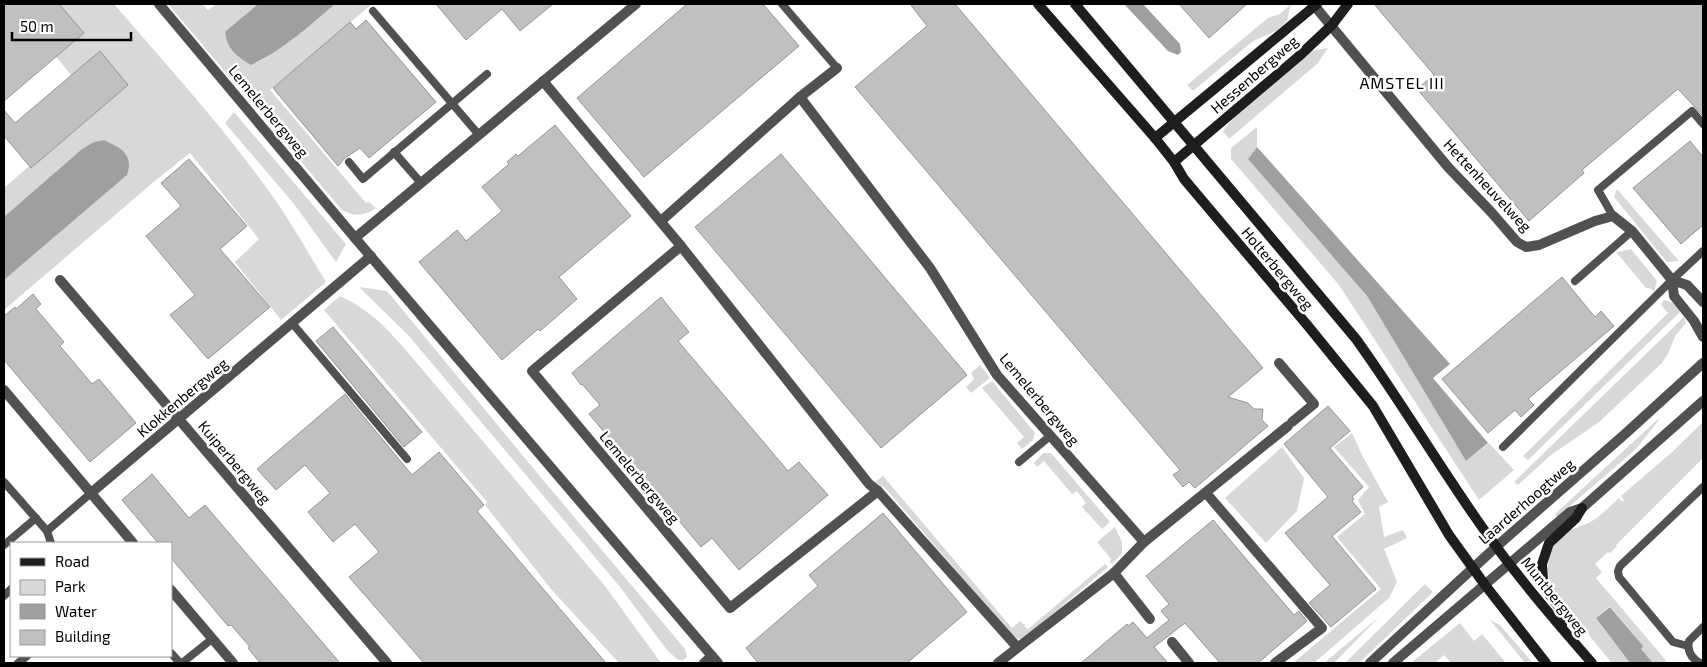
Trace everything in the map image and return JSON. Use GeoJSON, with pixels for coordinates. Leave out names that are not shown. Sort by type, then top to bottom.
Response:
{"type":"FeatureCollection","features":[{"type":"Feature","properties":{"kind":"main road","name":"Holterbergweg"},"geometry":{"type":"LineString","coordinates":[[1038,4],[1155,138],[1174,162],[1184,179],[1302,318],[1373,406],[1445,529],[1473,568]]}},
{"type":"Feature","properties":{"kind":"main road","name":"Holterbergweg"},"geometry":{"type":"LineString","coordinates":[[1075,4],[1356,339],[1389,384],[1472,514],[1497,546]]}},
{"type":"Feature","properties":{"kind":"main road","name":"Hessenbergweg"},"geometry":{"type":"LineString","coordinates":[[1155,138],[1315,4]]}},
{"type":"Feature","properties":{"kind":"main road","name":"Hessenbergweg"},"geometry":{"type":"LineString","coordinates":[[1174,162],[1298,57],[1332,25],[1348,4]]}},
{"type":"Feature","properties":{"kind":"main road"},"geometry":{"type":"LineString","coordinates":[[1562,628],[1562,611],[1546,590],[1542,564],[1549,543],[1576,518],[1582,508]]}},
{"type":"Feature","properties":{"kind":"main road","name":"Muntbergweg"},"geometry":{"type":"LineString","coordinates":[[1497,546],[1510,565],[1592,663]]}},
{"type":"Feature","properties":{"kind":"main road"},"geometry":{"type":"LineString","coordinates":[[1473,568],[1546,663]]}},
{"type":"Feature","properties":{"kind":"street","name":"Lemelerbergweg"},"geometry":{"type":"LineString","coordinates":[[159,4],[711,661]]}},
{"type":"Feature","properties":{"kind":"street"},"geometry":{"type":"LineString","coordinates":[[355,238],[636,4]]}},
{"type":"Feature","properties":{"kind":"street","name":"Hettenheuvelweg"},"geometry":{"type":"LineString","coordinates":[[1315,4],[1448,167],[1517,242],[1526,247],[1539,245],[1595,221],[1613,216]]}},
{"type":"Feature","properties":{"kind":"street"},"geometry":{"type":"LineString","coordinates":[[661,221],[800,98],[838,68]]}},
{"type":"Feature","properties":{"kind":"street"},"geometry":{"type":"LineString","coordinates":[[544,81],[682,246],[863,477],[878,491],[1017,647]]}},
{"type":"Feature","properties":{"kind":"street","name":"Lemelerbergweg"},"geometry":{"type":"LineString","coordinates":[[800,98],[930,268],[998,376],[1144,542]]}},
{"type":"Feature","properties":{"kind":"street"},"geometry":{"type":"LineString","coordinates":[[1613,216],[1632,231],[1672,280],[1674,296],[1694,321],[1703,337]]}},
{"type":"Feature","properties":{"kind":"street","name":"Lemelerbergweg"},"geometry":{"type":"LineString","coordinates":[[682,246],[532,371],[730,608],[878,491]]}},
{"type":"Feature","properties":{"kind":"street","name":"Klokkenbergweg"},"geometry":{"type":"LineString","coordinates":[[91,493],[370,256]]}},
{"type":"Feature","properties":{"kind":"street","name":"Kuiperbergweg"},"geometry":{"type":"LineString","coordinates":[[60,280],[387,663]]}},
{"type":"Feature","properties":{"kind":"street"},"geometry":{"type":"LineString","coordinates":[[1672,280],[1687,285],[1703,302]]}},
{"type":"Feature","properties":{"kind":"street","name":"Laarderhoogtweg"},"geometry":{"type":"LineString","coordinates":[[1370,663],[1497,546],[1625,434],[1703,362]]}},
{"type":"Feature","properties":{"kind":"street"},"geometry":{"type":"LineString","coordinates":[[998,663],[1114,573],[1144,542],[1314,404],[1279,363]]}},
{"type":"Feature","properties":{"kind":"street"},"geometry":{"type":"LineString","coordinates":[[4,390],[132,542]]}},
{"type":"Feature","properties":{"kind":"street"},"geometry":{"type":"LineString","coordinates":[[1393,663],[1570,512],[1582,508],[1703,400]]}},
{"type":"Feature","properties":{"kind":"street"},"geometry":{"type":"LineString","coordinates":[[1206,493],[1322,628],[1275,663]]}},
{"type":"Feature","properties":{"kind":"street"},"geometry":{"type":"LineString","coordinates":[[1114,573],[1150,619]]}},
{"type":"Feature","properties":{"kind":"street"},"geometry":{"type":"LineString","coordinates":[[172,591],[233,663]]}},
{"type":"Feature","properties":{"kind":"street"},"geometry":{"type":"LineString","coordinates":[[1172,642],[1189,663]]}},
{"type":"Feature","properties":{"kind":"lane"},"geometry":{"type":"LineString","coordinates":[[782,4],[838,68]]}},
{"type":"Feature","properties":{"kind":"lane"},"geometry":{"type":"LineString","coordinates":[[373,11],[479,135]]}},
{"type":"Feature","properties":{"kind":"lane"},"geometry":{"type":"LineString","coordinates":[[349,162],[363,179],[486,74]]}},
{"type":"Feature","properties":{"kind":"lane"},"geometry":{"type":"LineString","coordinates":[[1613,216],[1598,190],[1692,111],[1703,124]]}},
{"type":"Feature","properties":{"kind":"lane"},"geometry":{"type":"LineString","coordinates":[[394,152],[421,183]]}},
{"type":"Feature","properties":{"kind":"lane"},"geometry":{"type":"LineString","coordinates":[[1575,281],[1632,231]]}},
{"type":"Feature","properties":{"kind":"lane"},"geometry":{"type":"LineString","coordinates":[[1503,447],[1703,251]]}},
{"type":"Feature","properties":{"kind":"lane"},"geometry":{"type":"LineString","coordinates":[[292,323],[407,459]]}},
{"type":"Feature","properties":{"kind":"lane"},"geometry":{"type":"LineString","coordinates":[[1019,462],[1050,436]]}},
{"type":"Feature","properties":{"kind":"lane"},"geometry":{"type":"LineString","coordinates":[[4,482],[7,492],[47,530],[51,542]]}},
{"type":"Feature","properties":{"kind":"lane"},"geometry":{"type":"LineString","coordinates":[[1688,646],[1672,642],[1619,577],[1618,572],[1620,566],[1703,487]]}},
{"type":"Feature","properties":{"kind":"lane"},"geometry":{"type":"LineString","coordinates":[[47,530],[91,493]]}},
{"type":"Feature","properties":{"kind":"lane"},"geometry":{"type":"LineString","coordinates":[[4,545],[36,518]]}},
{"type":"Feature","properties":{"kind":"lane"},"geometry":{"type":"LineString","coordinates":[[1700,663],[1692,658],[1688,646],[1689,641],[1703,627]]}},
{"type":"Feature","properties":{"kind":"lane"},"geometry":{"type":"LineString","coordinates":[[172,654],[181,663],[212,639]]}},
{"type":"Feature","properties":{"kind":"green space"},"geometry":{"type":"Polygon","coordinates":[[[47,4],[114,4],[240,152],[278,204],[326,282],[281,320],[235,262],[259,239],[190,153],[4,310],[4,280],[127,175],[127,156],[111,143],[101,141],[82,149],[4,218],[4,188],[97,107],[36,32],[56,16],[47,4]]]}},
{"type":"Feature","properties":{"kind":"green space"},"geometry":{"type":"Polygon","coordinates":[[[168,4],[202,4],[208,10],[217,4],[258,4],[225,33],[251,65],[262,60],[291,40],[335,4],[372,4],[270,90],[366,203],[369,202],[376,208],[359,215],[342,210],[168,4]]]}},
{"type":"Feature","properties":{"kind":"green space"},"geometry":{"type":"Polygon","coordinates":[[[1291,4],[1287,21],[1276,31],[1253,41],[1193,91],[1187,85],[1268,18],[1280,14],[1291,4]]]}},
{"type":"Feature","properties":{"kind":"green space"},"geometry":{"type":"Polygon","coordinates":[[[1328,48],[1318,63],[1229,139],[1223,131],[1239,111],[1311,51],[1328,48]]]}},
{"type":"Feature","properties":{"kind":"green space"},"geometry":{"type":"Polygon","coordinates":[[[234,112],[346,244],[336,262],[294,204],[225,123],[234,112]]]}},
{"type":"Feature","properties":{"kind":"green space"},"geometry":{"type":"Polygon","coordinates":[[[1257,127],[1257,147],[1248,159],[1367,296],[1466,461],[1489,443],[1514,470],[1479,500],[1339,285],[1231,159],[1231,148],[1257,127]]]}},
{"type":"Feature","properties":{"kind":"green space"},"geometry":{"type":"Polygon","coordinates":[[[1617,189],[1679,261],[1667,262],[1614,197],[1617,189]]]}},
{"type":"Feature","properties":{"kind":"green space"},"geometry":{"type":"Polygon","coordinates":[[[1631,249],[1657,281],[1654,292],[1650,288],[1646,288],[1616,252],[1631,249]]]}},
{"type":"Feature","properties":{"kind":"green space"},"geometry":{"type":"Polygon","coordinates":[[[359,287],[387,291],[685,649],[687,657],[683,660],[678,660],[667,650],[620,587],[409,336],[359,287]]]}},
{"type":"Feature","properties":{"kind":"green space"},"geometry":{"type":"Polygon","coordinates":[[[340,296],[376,319],[405,349],[605,586],[661,663],[619,663],[551,589],[485,505],[487,502],[324,310],[340,296]]]}},
{"type":"Feature","properties":{"kind":"green space"},"geometry":{"type":"Polygon","coordinates":[[[1664,300],[1674,303],[1681,311],[1528,460],[1523,456],[1668,313],[1661,305],[1664,300]]]}},
{"type":"Feature","properties":{"kind":"green space"},"geometry":{"type":"Polygon","coordinates":[[[1684,317],[1686,323],[1675,336],[1669,352],[1662,363],[1599,422],[1551,455],[1518,485],[1514,482],[1684,317]]]}},
{"type":"Feature","properties":{"kind":"green space"},"geometry":{"type":"Polygon","coordinates":[[[980,365],[990,378],[971,393],[966,387],[974,379],[971,373],[980,365]]]}},
{"type":"Feature","properties":{"kind":"green space"},"geometry":{"type":"Polygon","coordinates":[[[992,381],[1035,433],[1033,440],[1022,449],[1017,443],[1024,437],[982,388],[992,381]]]}},
{"type":"Feature","properties":{"kind":"green space"},"geometry":{"type":"Polygon","coordinates":[[[1658,419],[1635,450],[1557,517],[1555,514],[1658,419]]]}},
{"type":"Feature","properties":{"kind":"green space"},"geometry":{"type":"Polygon","coordinates":[[[1703,422],[1703,458],[1610,553],[1608,552],[1595,564],[1602,572],[1596,578],[1668,663],[1653,663],[1641,649],[1642,645],[1610,606],[1591,622],[1596,618],[1630,663],[1612,663],[1553,592],[1548,576],[1551,552],[1555,544],[1567,532],[1596,519],[1619,498],[1622,502],[1624,500],[1621,496],[1671,453],[1703,422]]]}},
{"type":"Feature","properties":{"kind":"green space"},"geometry":{"type":"Polygon","coordinates":[[[1352,433],[1388,502],[1379,507],[1384,537],[1403,530],[1407,538],[1384,549],[1397,582],[1389,598],[1314,663],[1293,663],[1381,589],[1337,537],[1365,514],[1358,500],[1369,487],[1334,447],[1352,433]]]}},
{"type":"Feature","properties":{"kind":"green space"},"geometry":{"type":"Polygon","coordinates":[[[1282,447],[1304,478],[1297,511],[1266,543],[1225,498],[1282,447]]]}},
{"type":"Feature","properties":{"kind":"green space"},"geometry":{"type":"Polygon","coordinates":[[[1043,453],[1051,453],[1110,522],[1102,529],[1082,507],[1086,503],[1077,491],[1072,494],[1044,461],[1037,467],[1034,463],[1043,453]]]}},
{"type":"Feature","properties":{"kind":"green space"},"geometry":{"type":"Polygon","coordinates":[[[883,476],[1012,628],[1020,621],[1028,629],[1105,564],[1108,567],[1041,624],[1021,639],[1014,638],[886,489],[875,482],[883,476]]]}},
{"type":"Feature","properties":{"kind":"green space"},"geometry":{"type":"Polygon","coordinates":[[[1115,527],[1122,542],[1122,553],[1112,564],[1111,559],[1097,542],[1115,527]]]}},
{"type":"Feature","properties":{"kind":"green space"},"geometry":{"type":"Polygon","coordinates":[[[1425,584],[1433,592],[1359,663],[1345,663],[1425,584]]]}},
{"type":"Feature","properties":{"kind":"green space"},"geometry":{"type":"Polygon","coordinates":[[[1380,616],[1334,663],[1324,663],[1380,616]]]}},
{"type":"Feature","properties":{"kind":"green space"},"geometry":{"type":"Polygon","coordinates":[[[1490,620],[1500,625],[1533,663],[1525,663],[1490,620]]]}},
{"type":"Feature","properties":{"kind":"green space"},"geometry":{"type":"Polygon","coordinates":[[[1460,623],[1474,641],[1482,634],[1506,663],[1451,663],[1444,655],[1435,663],[1411,663],[1460,623]]]}},
{"type":"Feature","properties":{"kind":"water"},"geometry":{"type":"Polygon","coordinates":[[[258,4],[335,4],[274,53],[251,65],[233,52],[225,32],[258,4]]]}},
{"type":"Feature","properties":{"kind":"water"},"geometry":{"type":"Polygon","coordinates":[[[1124,4],[1143,4],[1180,44],[1181,52],[1178,55],[1168,51],[1124,4]]]}},
{"type":"Feature","properties":{"kind":"water"},"geometry":{"type":"Polygon","coordinates":[[[104,140],[125,153],[129,162],[127,175],[4,280],[4,217],[82,149],[94,142],[104,140]]]}},
{"type":"Feature","properties":{"kind":"water"},"geometry":{"type":"Polygon","coordinates":[[[1257,147],[1450,364],[1433,378],[1488,443],[1466,461],[1367,296],[1248,159],[1257,147]]]}},
{"type":"Feature","properties":{"kind":"water"},"geometry":{"type":"Polygon","coordinates":[[[1610,607],[1643,646],[1641,649],[1653,663],[1630,663],[1596,618],[1610,607]]]}},
{"type":"Feature","properties":{"kind":"building"},"geometry":{"type":"Polygon","coordinates":[[[4,4],[59,4],[84,33],[4,101],[4,4]]]}},
{"type":"Feature","properties":{"kind":"building"},"geometry":{"type":"Polygon","coordinates":[[[436,4],[553,4],[520,31],[502,9],[466,40],[436,4]]]}},
{"type":"Feature","properties":{"kind":"building"},"geometry":{"type":"Polygon","coordinates":[[[687,4],[763,4],[799,46],[644,177],[577,98],[687,4]]]}},
{"type":"Feature","properties":{"kind":"building"},"geometry":{"type":"Polygon","coordinates":[[[910,4],[955,4],[1263,368],[1228,397],[1248,403],[1254,409],[1263,409],[1262,420],[1268,426],[1195,488],[1189,482],[1183,487],[1173,475],[1180,470],[855,87],[927,26],[910,4]]]}},
{"type":"Feature","properties":{"kind":"building"},"geometry":{"type":"Polygon","coordinates":[[[1179,4],[1247,4],[1209,38],[1179,4]]]}},
{"type":"Feature","properties":{"kind":"building"},"geometry":{"type":"Polygon","coordinates":[[[1374,4],[1703,4],[1703,116],[1678,89],[1582,170],[1584,173],[1529,221],[1417,89],[1434,75],[1374,4]]]}},
{"type":"Feature","properties":{"kind":"building"},"geometry":{"type":"Polygon","coordinates":[[[366,20],[436,102],[369,158],[360,148],[345,158],[338,166],[273,88],[350,22],[356,29],[366,20]]]}},
{"type":"Feature","properties":{"kind":"building"},"geometry":{"type":"Polygon","coordinates":[[[100,51],[128,85],[31,168],[4,136],[4,110],[15,123],[100,51]]]}},
{"type":"Feature","properties":{"kind":"building"},"geometry":{"type":"Polygon","coordinates":[[[555,125],[631,216],[559,277],[577,299],[502,360],[419,262],[457,230],[466,241],[502,211],[482,187],[509,164],[507,162],[516,154],[518,156],[555,125]]]}},
{"type":"Feature","properties":{"kind":"building"},"geometry":{"type":"Polygon","coordinates":[[[1690,141],[1703,157],[1703,225],[1681,244],[1633,188],[1690,141]]]}},
{"type":"Feature","properties":{"kind":"building"},"geometry":{"type":"Polygon","coordinates":[[[781,154],[967,375],[881,448],[695,227],[781,154]]]}},
{"type":"Feature","properties":{"kind":"building"},"geometry":{"type":"Polygon","coordinates":[[[189,159],[247,226],[220,249],[270,307],[208,359],[170,315],[195,295],[146,236],[181,206],[161,183],[189,159]]]}},
{"type":"Feature","properties":{"kind":"building"},"geometry":{"type":"Polygon","coordinates":[[[1562,277],[1595,317],[1601,311],[1614,326],[1528,399],[1534,405],[1521,417],[1515,410],[1488,433],[1442,379],[1562,277]]]}},
{"type":"Feature","properties":{"kind":"building"},"geometry":{"type":"Polygon","coordinates":[[[33,294],[41,304],[36,309],[64,342],[60,346],[92,384],[99,379],[136,423],[90,462],[4,360],[4,316],[15,307],[16,309],[33,294]]]}},
{"type":"Feature","properties":{"kind":"building"},"geometry":{"type":"Polygon","coordinates":[[[661,297],[689,332],[678,341],[788,471],[799,462],[828,495],[739,570],[712,538],[701,547],[589,414],[600,405],[572,373],[661,297]]]}},
{"type":"Feature","properties":{"kind":"building"},"geometry":{"type":"Polygon","coordinates":[[[333,327],[422,432],[404,447],[316,341],[333,327]]]}},
{"type":"Feature","properties":{"kind":"building"},"geometry":{"type":"Polygon","coordinates":[[[345,394],[412,475],[439,452],[484,505],[477,511],[606,663],[424,663],[349,577],[379,552],[355,524],[333,542],[308,512],[330,493],[305,465],[276,490],[257,469],[345,394]]]}},
{"type":"Feature","properties":{"kind":"building"},"geometry":{"type":"Polygon","coordinates":[[[1328,406],[1350,431],[1330,448],[1363,487],[1352,497],[1354,499],[1352,501],[1361,512],[1332,536],[1376,589],[1331,627],[1309,603],[1330,585],[1285,533],[1328,497],[1284,444],[1328,406]]]}},
{"type":"Feature","properties":{"kind":"building"},"geometry":{"type":"Polygon","coordinates":[[[152,474],[189,518],[205,505],[340,663],[260,663],[248,648],[250,647],[231,625],[228,626],[172,559],[172,542],[157,542],[122,500],[152,474]]]}},
{"type":"Feature","properties":{"kind":"building"},"geometry":{"type":"Polygon","coordinates":[[[883,513],[967,612],[907,663],[758,663],[746,648],[818,586],[809,575],[883,513]]]}},
{"type":"Feature","properties":{"kind":"building"},"geometry":{"type":"Polygon","coordinates":[[[1213,520],[1294,615],[1299,611],[1307,621],[1258,663],[1220,663],[1185,623],[1154,647],[1168,663],[1081,663],[1127,624],[1128,626],[1133,622],[1147,638],[1169,620],[1161,611],[1169,604],[1146,576],[1213,520]]]}},
{"type":"Feature","properties":{"kind":"district","name":"AMSTEL III"},"geometry":{"type":"Point","coordinates":[1402,82]}}]}
